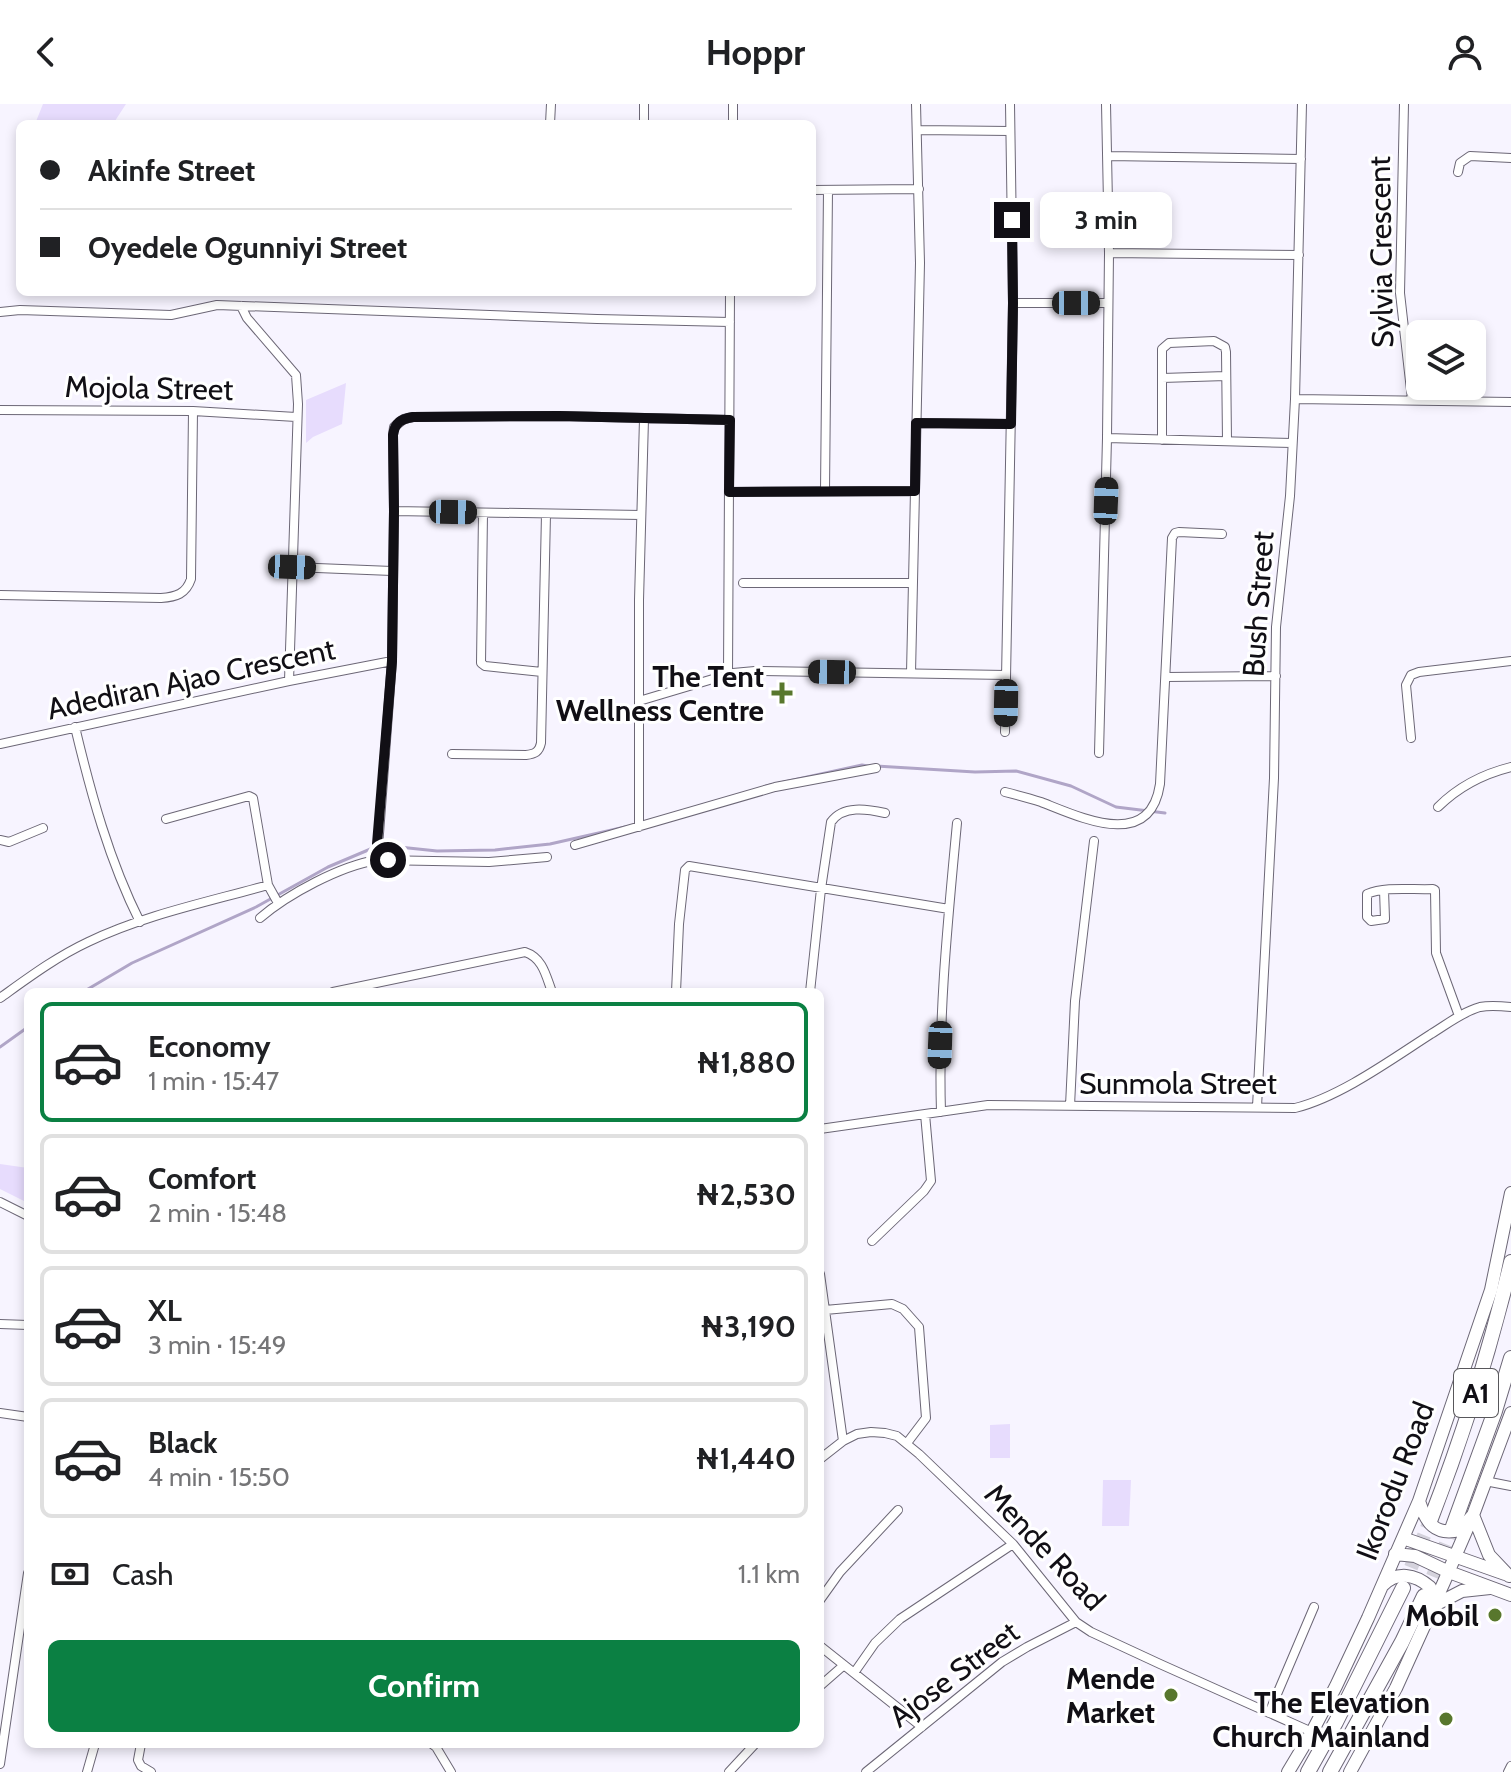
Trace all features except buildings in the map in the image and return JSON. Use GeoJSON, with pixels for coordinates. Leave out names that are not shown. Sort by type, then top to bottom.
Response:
{"type":"FeatureCollection","features":[{"type":"Feature","properties":{"kind":"highway","name":"Ikorodu Road"},"geometry":{"type":"LineString","coordinates":[[1430,1521],[1471,1409],[1511,1262]]}},
{"type":"Feature","properties":{"kind":"highway","name":"A1"},"geometry":{"type":"LineString","coordinates":[[1452,1529],[1511,1358]]}},
{"type":"Feature","properties":{"kind":"highway","name":"Ikorodu Road"},"geometry":{"type":"LineString","coordinates":[[1308,1772],[1403,1588]]}},
{"type":"Feature","properties":{"kind":"highway"},"geometry":{"type":"LineString","coordinates":[[1330,1772],[1428,1601]]}},
{"type":"Feature","properties":{"kind":"main road","name":"Ikorodu Road"},"geometry":{"type":"LineString","coordinates":[[1288,1772],[1347,1663],[1419,1501],[1491,1290],[1511,1193]]}},
{"type":"Feature","properties":{"kind":"main road"},"geometry":{"type":"LineString","coordinates":[[1350,1772],[1396,1688],[1428,1601],[1449,1572],[1511,1413]]}},
{"type":"Feature","properties":{"kind":"main road"},"geometry":{"type":"LineString","coordinates":[[1419,1501],[1431,1524],[1442,1532],[1460,1530],[1473,1515]]}},
{"type":"Feature","properties":{"kind":"main road"},"geometry":{"type":"LineString","coordinates":[[1473,1515],[1489,1555],[1510,1576]]}},
{"type":"Feature","properties":{"kind":"main road"},"geometry":{"type":"LineString","coordinates":[[1403,1538],[1510,1576]]}},
{"type":"Feature","properties":{"kind":"main road"},"geometry":{"type":"LineString","coordinates":[[1395,1554],[1415,1556],[1511,1595]]}},
{"type":"Feature","properties":{"kind":"main road"},"geometry":{"type":"LineString","coordinates":[[1382,1586],[1395,1577],[1418,1578],[1430,1587],[1433,1595],[1428,1601]]}},
{"type":"Feature","properties":{"kind":"main road"},"geometry":{"type":"LineString","coordinates":[[1428,1601],[1462,1591],[1492,1588]]}},
{"type":"Feature","properties":{"kind":"street"},"geometry":{"type":"LineString","coordinates":[[911,673],[920,263],[916,104]]}},
{"type":"Feature","properties":{"kind":"street"},"geometry":{"type":"LineString","coordinates":[[1005,732],[1013,303],[1010,104]]}},
{"type":"Feature","properties":{"kind":"street"},"geometry":{"type":"LineString","coordinates":[[1099,753],[1109,253],[1106,104]]}},
{"type":"Feature","properties":{"kind":"street","name":"Bush Street"},"geometry":{"type":"LineString","coordinates":[[1257,1107],[1274,778],[1277,603],[1290,496],[1295,399],[1302,104]]}},
{"type":"Feature","properties":{"kind":"street","name":"Sylvia Crescent"},"geometry":{"type":"LineString","coordinates":[[1404,104],[1400,293],[1406,346]]}},
{"type":"Feature","properties":{"kind":"street"},"geometry":{"type":"LineString","coordinates":[[917,130],[1010,131]]}},
{"type":"Feature","properties":{"kind":"street"},"geometry":{"type":"LineString","coordinates":[[1108,156],[1301,159]]}},
{"type":"Feature","properties":{"kind":"street"},"geometry":{"type":"LineString","coordinates":[[1458,172],[1460,163],[1470,156],[1511,158]]}},
{"type":"Feature","properties":{"kind":"street"},"geometry":{"type":"LineString","coordinates":[[816,190],[919,189]]}},
{"type":"Feature","properties":{"kind":"street"},"geometry":{"type":"LineString","coordinates":[[825,491],[828,190]]}},
{"type":"Feature","properties":{"kind":"street"},"geometry":{"type":"LineString","coordinates":[[1109,253],[1299,255]]}},
{"type":"Feature","properties":{"kind":"street"},"geometry":{"type":"LineString","coordinates":[[728,675],[730,296]]}},
{"type":"Feature","properties":{"kind":"street"},"geometry":{"type":"LineString","coordinates":[[1013,303],[1108,303]]}},
{"type":"Feature","properties":{"kind":"street"},"geometry":{"type":"LineString","coordinates":[[0,312],[171,315],[217,305],[730,322]]}},
{"type":"Feature","properties":{"kind":"street"},"geometry":{"type":"LineString","coordinates":[[241,306],[247,318],[296,375],[298,404],[289,681]]}},
{"type":"Feature","properties":{"kind":"street"},"geometry":{"type":"LineString","coordinates":[[1162,440],[1162,349],[1169,343],[1214,341],[1225,347],[1227,441]]}},
{"type":"Feature","properties":{"kind":"street"},"geometry":{"type":"LineString","coordinates":[[1162,378],[1226,376]]}},
{"type":"Feature","properties":{"kind":"street"},"geometry":{"type":"LineString","coordinates":[[1295,399],[1406,399]]}},
{"type":"Feature","properties":{"kind":"street"},"geometry":{"type":"LineString","coordinates":[[1445,400],[1511,402]]}},
{"type":"Feature","properties":{"kind":"street","name":"Mojola Street"},"geometry":{"type":"LineString","coordinates":[[0,410],[193,411],[296,417]]}},
{"type":"Feature","properties":{"kind":"street"},"geometry":{"type":"LineString","coordinates":[[0,595],[161,598],[184,591],[191,579],[193,411]]}},
{"type":"Feature","properties":{"kind":"street"},"geometry":{"type":"LineString","coordinates":[[260,918],[276,899],[368,861],[377,852],[392,661],[394,427],[404,419],[413,417],[730,420]]}},
{"type":"Feature","properties":{"kind":"street"},"geometry":{"type":"LineString","coordinates":[[639,824],[644,419]]}},
{"type":"Feature","properties":{"kind":"street"},"geometry":{"type":"LineString","coordinates":[[916,423],[1011,424]]}},
{"type":"Feature","properties":{"kind":"street"},"geometry":{"type":"LineString","coordinates":[[1107,438],[1292,443]]}},
{"type":"Feature","properties":{"kind":"street"},"geometry":{"type":"LineString","coordinates":[[729,492],[915,491]]}},
{"type":"Feature","properties":{"kind":"street"},"geometry":{"type":"LineString","coordinates":[[394,511],[641,515]]}},
{"type":"Feature","properties":{"kind":"street"},"geometry":{"type":"LineString","coordinates":[[483,513],[481,663],[542,672]]}},
{"type":"Feature","properties":{"kind":"street"},"geometry":{"type":"LineString","coordinates":[[452,754],[526,755],[539,750],[546,514]]}},
{"type":"Feature","properties":{"kind":"street"},"geometry":{"type":"LineString","coordinates":[[1005,792],[1108,825],[1141,820],[1157,800],[1172,538],[1179,532],[1222,534]]}},
{"type":"Feature","properties":{"kind":"street"},"geometry":{"type":"LineString","coordinates":[[292,567],[392,571]]}},
{"type":"Feature","properties":{"kind":"street"},"geometry":{"type":"LineString","coordinates":[[743,583],[913,583]]}},
{"type":"Feature","properties":{"kind":"street","name":"Adediran Ajao Crescent"},"geometry":{"type":"LineString","coordinates":[[0,744],[392,661]]}},
{"type":"Feature","properties":{"kind":"street"},"geometry":{"type":"LineString","coordinates":[[1411,738],[1406,685],[1411,675],[1511,661]]}},
{"type":"Feature","properties":{"kind":"street"},"geometry":{"type":"LineString","coordinates":[[639,701],[728,675],[755,671],[1006,675]]}},
{"type":"Feature","properties":{"kind":"street"},"geometry":{"type":"LineString","coordinates":[[1166,677],[1276,676]]}},
{"type":"Feature","properties":{"kind":"street"},"geometry":{"type":"LineString","coordinates":[[75,727],[102,828],[140,922]]}},
{"type":"Feature","properties":{"kind":"street"},"geometry":{"type":"LineString","coordinates":[[1438,807],[1450,794],[1469,782],[1511,767]]}},
{"type":"Feature","properties":{"kind":"street"},"geometry":{"type":"LineString","coordinates":[[575,845],[775,787],[876,768]]}},
{"type":"Feature","properties":{"kind":"street"},"geometry":{"type":"LineString","coordinates":[[166,819],[249,796],[253,798],[268,885],[276,899]]}},
{"type":"Feature","properties":{"kind":"street"},"geometry":{"type":"LineString","coordinates":[[810,988],[831,822],[845,810],[869,809],[885,813]]}},
{"type":"Feature","properties":{"kind":"street"},"geometry":{"type":"LineString","coordinates":[[941,1112],[941,1027],[957,823]]}},
{"type":"Feature","properties":{"kind":"street"},"geometry":{"type":"LineString","coordinates":[[0,840],[9,842],[43,828]]}},
{"type":"Feature","properties":{"kind":"street"},"geometry":{"type":"LineString","coordinates":[[1070,1106],[1075,1001],[1094,841]]}},
{"type":"Feature","properties":{"kind":"street"},"geometry":{"type":"LineString","coordinates":[[377,852],[489,862],[547,857]]}},
{"type":"Feature","properties":{"kind":"street"},"geometry":{"type":"LineString","coordinates":[[676,988],[679,924],[685,870],[689,866],[949,909]]}},
{"type":"Feature","properties":{"kind":"street"},"geometry":{"type":"LineString","coordinates":[[0,998],[90,941],[140,922],[268,885]]}},
{"type":"Feature","properties":{"kind":"street"},"geometry":{"type":"LineString","coordinates":[[1384,890],[1435,890],[1436,953],[1459,1016]]}},
{"type":"Feature","properties":{"kind":"street"},"geometry":{"type":"LineString","coordinates":[[352,988],[525,952],[534,955],[540,963],[550,988]]}},
{"type":"Feature","properties":{"kind":"street","name":"Sunmola Street"},"geometry":{"type":"LineString","coordinates":[[824,1128],[988,1105],[1295,1108],[1310,1104],[1395,1058],[1459,1016],[1482,1007],[1511,1007]]}},
{"type":"Feature","properties":{"kind":"street"},"geometry":{"type":"LineString","coordinates":[[872,1241],[931,1181],[925,1114]]}},
{"type":"Feature","properties":{"kind":"street"},"geometry":{"type":"LineString","coordinates":[[0,1202],[24,1214]]}},
{"type":"Feature","properties":{"kind":"street"},"geometry":{"type":"LineString","coordinates":[[824,1303],[843,1441],[824,1456]]}},
{"type":"Feature","properties":{"kind":"street"},"geometry":{"type":"LineString","coordinates":[[825,1310],[892,1304],[903,1309],[919,1327],[926,1418],[907,1443]]}},
{"type":"Feature","properties":{"kind":"street"},"geometry":{"type":"LineString","coordinates":[[0,1324],[24,1325]]}},
{"type":"Feature","properties":{"kind":"street"},"geometry":{"type":"LineString","coordinates":[[0,1413],[24,1416]]}},
{"type":"Feature","properties":{"kind":"street","name":"Mende Road"},"geometry":{"type":"LineString","coordinates":[[843,1441],[871,1432],[897,1436],[1013,1544],[1076,1622],[1091,1632],[1312,1732]]}},
{"type":"Feature","properties":{"kind":"street"},"geometry":{"type":"LineString","coordinates":[[1485,1481],[1511,1486]]}},
{"type":"Feature","properties":{"kind":"street"},"geometry":{"type":"LineString","coordinates":[[824,1594],[840,1572],[898,1510]]}},
{"type":"Feature","properties":{"kind":"street"},"geometry":{"type":"LineString","coordinates":[[854,1673],[875,1643],[900,1619],[1013,1544]]}},
{"type":"Feature","properties":{"kind":"street"},"geometry":{"type":"LineString","coordinates":[[1269,1713],[1314,1607]]}},
{"type":"Feature","properties":{"kind":"street","name":"Ajose Street"},"geometry":{"type":"LineString","coordinates":[[866,1772],[1002,1662],[1076,1622]]}},
{"type":"Feature","properties":{"kind":"street"},"geometry":{"type":"LineString","coordinates":[[0,1764],[3,1722],[24,1632]]}},
{"type":"Feature","properties":{"kind":"street"},"geometry":{"type":"LineString","coordinates":[[824,1649],[922,1727]]}},
{"type":"Feature","properties":{"kind":"street"},"geometry":{"type":"LineString","coordinates":[[824,1682],[844,1665]]}},
{"type":"Feature","properties":{"kind":"street"},"geometry":{"type":"LineString","coordinates":[[87,1772],[94,1748]]}},
{"type":"Feature","properties":{"kind":"street"},"geometry":{"type":"LineString","coordinates":[[140,1748],[138,1760],[151,1772]]}},
{"type":"Feature","properties":{"kind":"street"},"geometry":{"type":"LineString","coordinates":[[437,1748],[451,1772]]}},
{"type":"Feature","properties":{"kind":"street"},"geometry":{"type":"LineString","coordinates":[[729,1772],[751,1748]]}},
{"type":"Feature","properties":{"kind":"street"},"geometry":{"type":"LineString","coordinates":[[1508,1772],[1511,1766]]}},
{"type":"Feature","properties":{"kind":"shaded area"},"geometry":{"type":"Polygon","coordinates":[[[43,104],[126,104],[116,120],[37,120],[43,104]]]}},
{"type":"Feature","properties":{"kind":"shaded area"},"geometry":{"type":"Polygon","coordinates":[[[346,383],[342,424],[306,443],[306,400],[346,383]]]}},
{"type":"Feature","properties":{"kind":"shaded area"},"geometry":{"type":"Polygon","coordinates":[[[0,1164],[24,1167],[24,1201],[0,1189],[0,1164]]]}},
{"type":"Feature","properties":{"kind":"shaded area"},"geometry":{"type":"Polygon","coordinates":[[[1010,1424],[1010,1458],[990,1458],[990,1425],[1010,1424]]]}},
{"type":"Feature","properties":{"kind":"shaded area"},"geometry":{"type":"Polygon","coordinates":[[[1103,1480],[1131,1480],[1129,1526],[1102,1526],[1103,1480]]]}},
{"type":"Feature","properties":{"kind":"waterway"},"geometry":{"type":"LineString","coordinates":[[766,786],[868,766]]}},
{"type":"Feature","properties":{"kind":"waterway"},"geometry":{"type":"LineString","coordinates":[[876,766],[975,772],[1016,771],[1071,786],[1116,807],[1165,813]]}},
{"type":"Feature","properties":{"kind":"waterway"},"geometry":{"type":"LineString","coordinates":[[90,988],[132,963],[256,907],[328,867],[380,845],[437,851],[495,850],[550,844],[625,827]]}},
{"type":"Feature","properties":{"kind":"waterway"},"geometry":{"type":"LineString","coordinates":[[0,1047],[24,1030]]}},
{"type":"Feature","properties":{"kind":"tunnel"},"geometry":{"type":"LineString","coordinates":[[1403,1587],[1430,1521]]}},
{"type":"Feature","properties":{"kind":"tunnel"},"geometry":{"type":"LineString","coordinates":[[1425,1596],[1452,1529]]}},
{"type":"Feature","properties":{"kind":"place","name":"The Tent Wellness Centre"},"geometry":{"type":"Point","coordinates":[782,693]}},
{"type":"Feature","properties":{"kind":"place","name":"Mobil"},"geometry":{"type":"Point","coordinates":[1495,1615]}},
{"type":"Feature","properties":{"kind":"place","name":"Mende Market"},"geometry":{"type":"Point","coordinates":[1171,1695]}},
{"type":"Feature","properties":{"kind":"place","name":"The Elevation Church Mainland"},"geometry":{"type":"Point","coordinates":[1446,1719]}},
{"type":"Feature","properties":{"kind":"route"},"geometry":{"type":"LineString","coordinates":[[388,860],[377,860],[377,844],[392,661],[394,427],[404,419],[413,417],[730,420],[729,492],[915,491],[916,423],[1011,424],[1012,220]]}}]}
